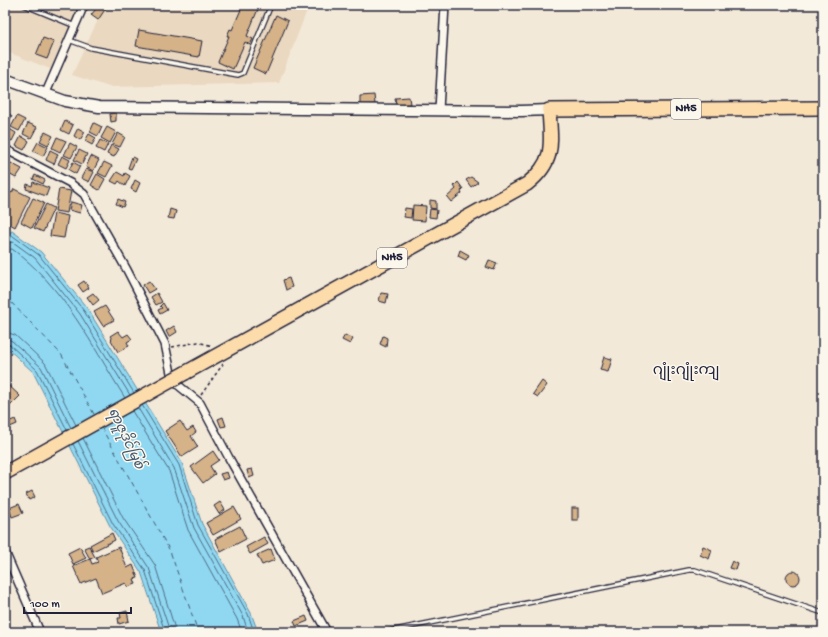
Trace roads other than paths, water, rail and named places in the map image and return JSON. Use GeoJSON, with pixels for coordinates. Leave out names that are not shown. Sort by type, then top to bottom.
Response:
{"type":"FeatureCollection","features":[{"type":"Feature","properties":{"kind":"highway","name":"NH5"},"geometry":{"type":"LineString","coordinates":[[5,473],[527,184],[538,174],[549,158],[552,146],[549,110],[823,108]]}},
{"type":"Feature","properties":{"kind":"main road"},"geometry":{"type":"LineString","coordinates":[[5,79],[45,95],[65,101],[99,107],[549,110]]}},
{"type":"Feature","properties":{"kind":"street"},"geometry":{"type":"LineString","coordinates":[[45,95],[84,5]]}},
{"type":"Feature","properties":{"kind":"street"},"geometry":{"type":"LineString","coordinates":[[439,110],[445,5]]}},
{"type":"Feature","properties":{"kind":"street"},"geometry":{"type":"LineString","coordinates":[[5,149],[70,183],[84,194],[127,270],[167,348],[169,369],[178,385],[197,400],[327,632]]}},
{"type":"Feature","properties":{"kind":"street"},"geometry":{"type":"LineString","coordinates":[[5,552],[40,632]]}},
{"type":"Feature","properties":{"kind":"lane"},"geometry":{"type":"LineString","coordinates":[[24,5],[75,26]]}},
{"type":"Feature","properties":{"kind":"lane"},"geometry":{"type":"LineString","coordinates":[[69,40],[91,48],[113,53],[238,75],[243,73],[270,6],[265,5]]}},
{"type":"Feature","properties":{"kind":"lane"},"geometry":{"type":"LineString","coordinates":[[385,632],[689,570],[704,573],[823,613]]}},
{"type":"Feature","properties":{"kind":"water","name":"ရာဇူဒိုင်မြစ်"},"geometry":{"type":"Polygon","coordinates":[[[12,231],[41,252],[87,308],[182,463],[202,524],[251,613],[258,632],[161,632],[141,572],[110,526],[33,372],[5,346],[5,235],[12,231]]]}},
{"type":"Feature","properties":{"kind":"district","name":"ဂျုံးဂျုံးကျ"},"geometry":{"type":"Point","coordinates":[686,371]}}]}
